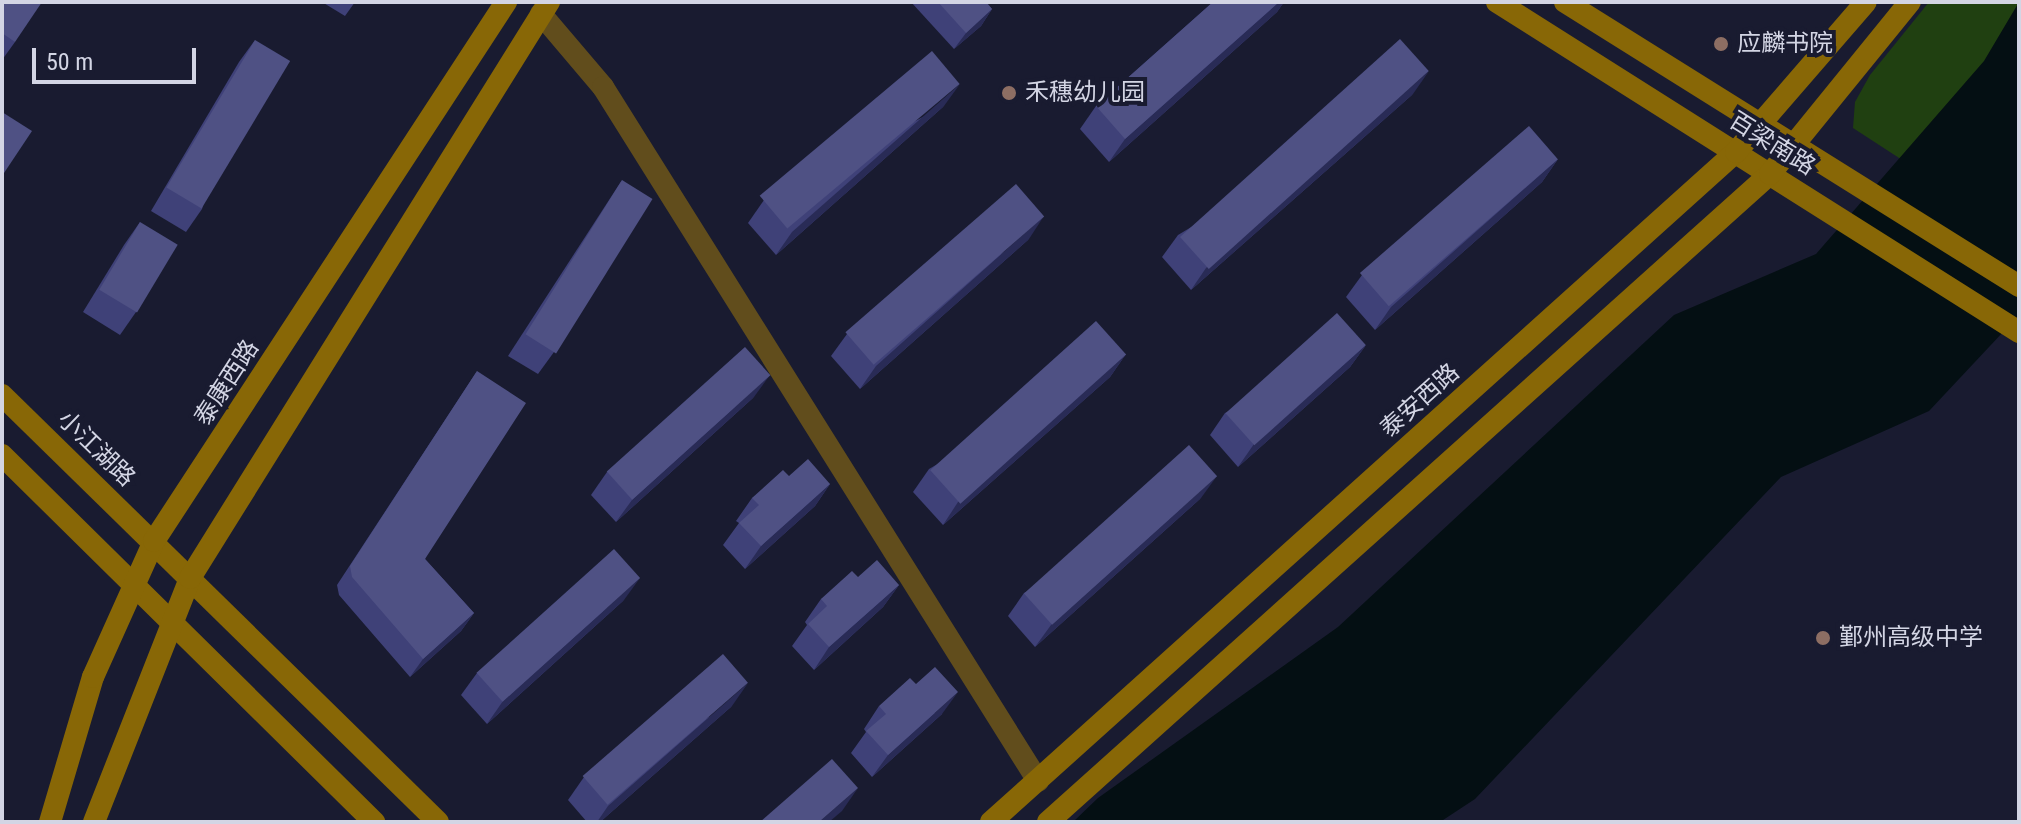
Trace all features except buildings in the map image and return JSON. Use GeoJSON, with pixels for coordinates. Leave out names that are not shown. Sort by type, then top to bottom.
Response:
{"type":"FeatureCollection","features":[{"type":"Feature","properties":{"kind":"main road","name":"泰康西路"},"geometry":{"type":"LineString","coordinates":[[50,822],[93,677],[154,541],[506,2]]}},
{"type":"Feature","properties":{"kind":"main road","name":"百梁南路"},"geometry":{"type":"LineString","coordinates":[[1497,2],[2019,332]]}},
{"type":"Feature","properties":{"kind":"main road","name":"百梁南路"},"geometry":{"type":"LineString","coordinates":[[1565,2],[2019,286]]}},
{"type":"Feature","properties":{"kind":"main road","name":"泰安西路"},"geometry":{"type":"LineString","coordinates":[[991,822],[1736,152],[1762,127],[1866,2]]}},
{"type":"Feature","properties":{"kind":"main road"},"geometry":{"type":"LineString","coordinates":[[1048,822],[1770,174],[1796,147],[1910,2]]}},
{"type":"Feature","properties":{"kind":"main road"},"geometry":{"type":"LineString","coordinates":[[94,822],[171,618],[190,578],[545,8]]}},
{"type":"Feature","properties":{"kind":"main road","name":"小江湖路"},"geometry":{"type":"LineString","coordinates":[[2,395],[438,822]]}},
{"type":"Feature","properties":{"kind":"main road"},"geometry":{"type":"LineString","coordinates":[[2,455],[171,618],[374,822]]}},
{"type":"Feature","properties":{"kind":"street"},"geometry":{"type":"LineString","coordinates":[[545,8],[603,87],[1038,781]]}},
{"type":"Feature","properties":{"kind":"green space"},"geometry":{"type":"Polygon","coordinates":[[[1929,2],[2019,2],[2019,236],[1853,128],[1855,102],[1870,75],[1929,2]]]}},
{"type":"Feature","properties":{"kind":"shaded area"},"geometry":{"type":"Polygon","coordinates":[[[2019,2],[2019,315],[1929,411],[1781,477],[1475,799],[1440,822],[1073,822],[1098,798],[1338,627],[1674,315],[1816,254],[1984,61],[2019,2]]]}},
{"type":"Feature","properties":{"kind":"place","name":"应麟书院"},"geometry":{"type":"Point","coordinates":[1721,44]}},
{"type":"Feature","properties":{"kind":"place","name":"禾穗幼儿园"},"geometry":{"type":"Point","coordinates":[1009,93]}},
{"type":"Feature","properties":{"kind":"place","name":"鄞州高级中学"},"geometry":{"type":"Point","coordinates":[1823,638]}}]}
